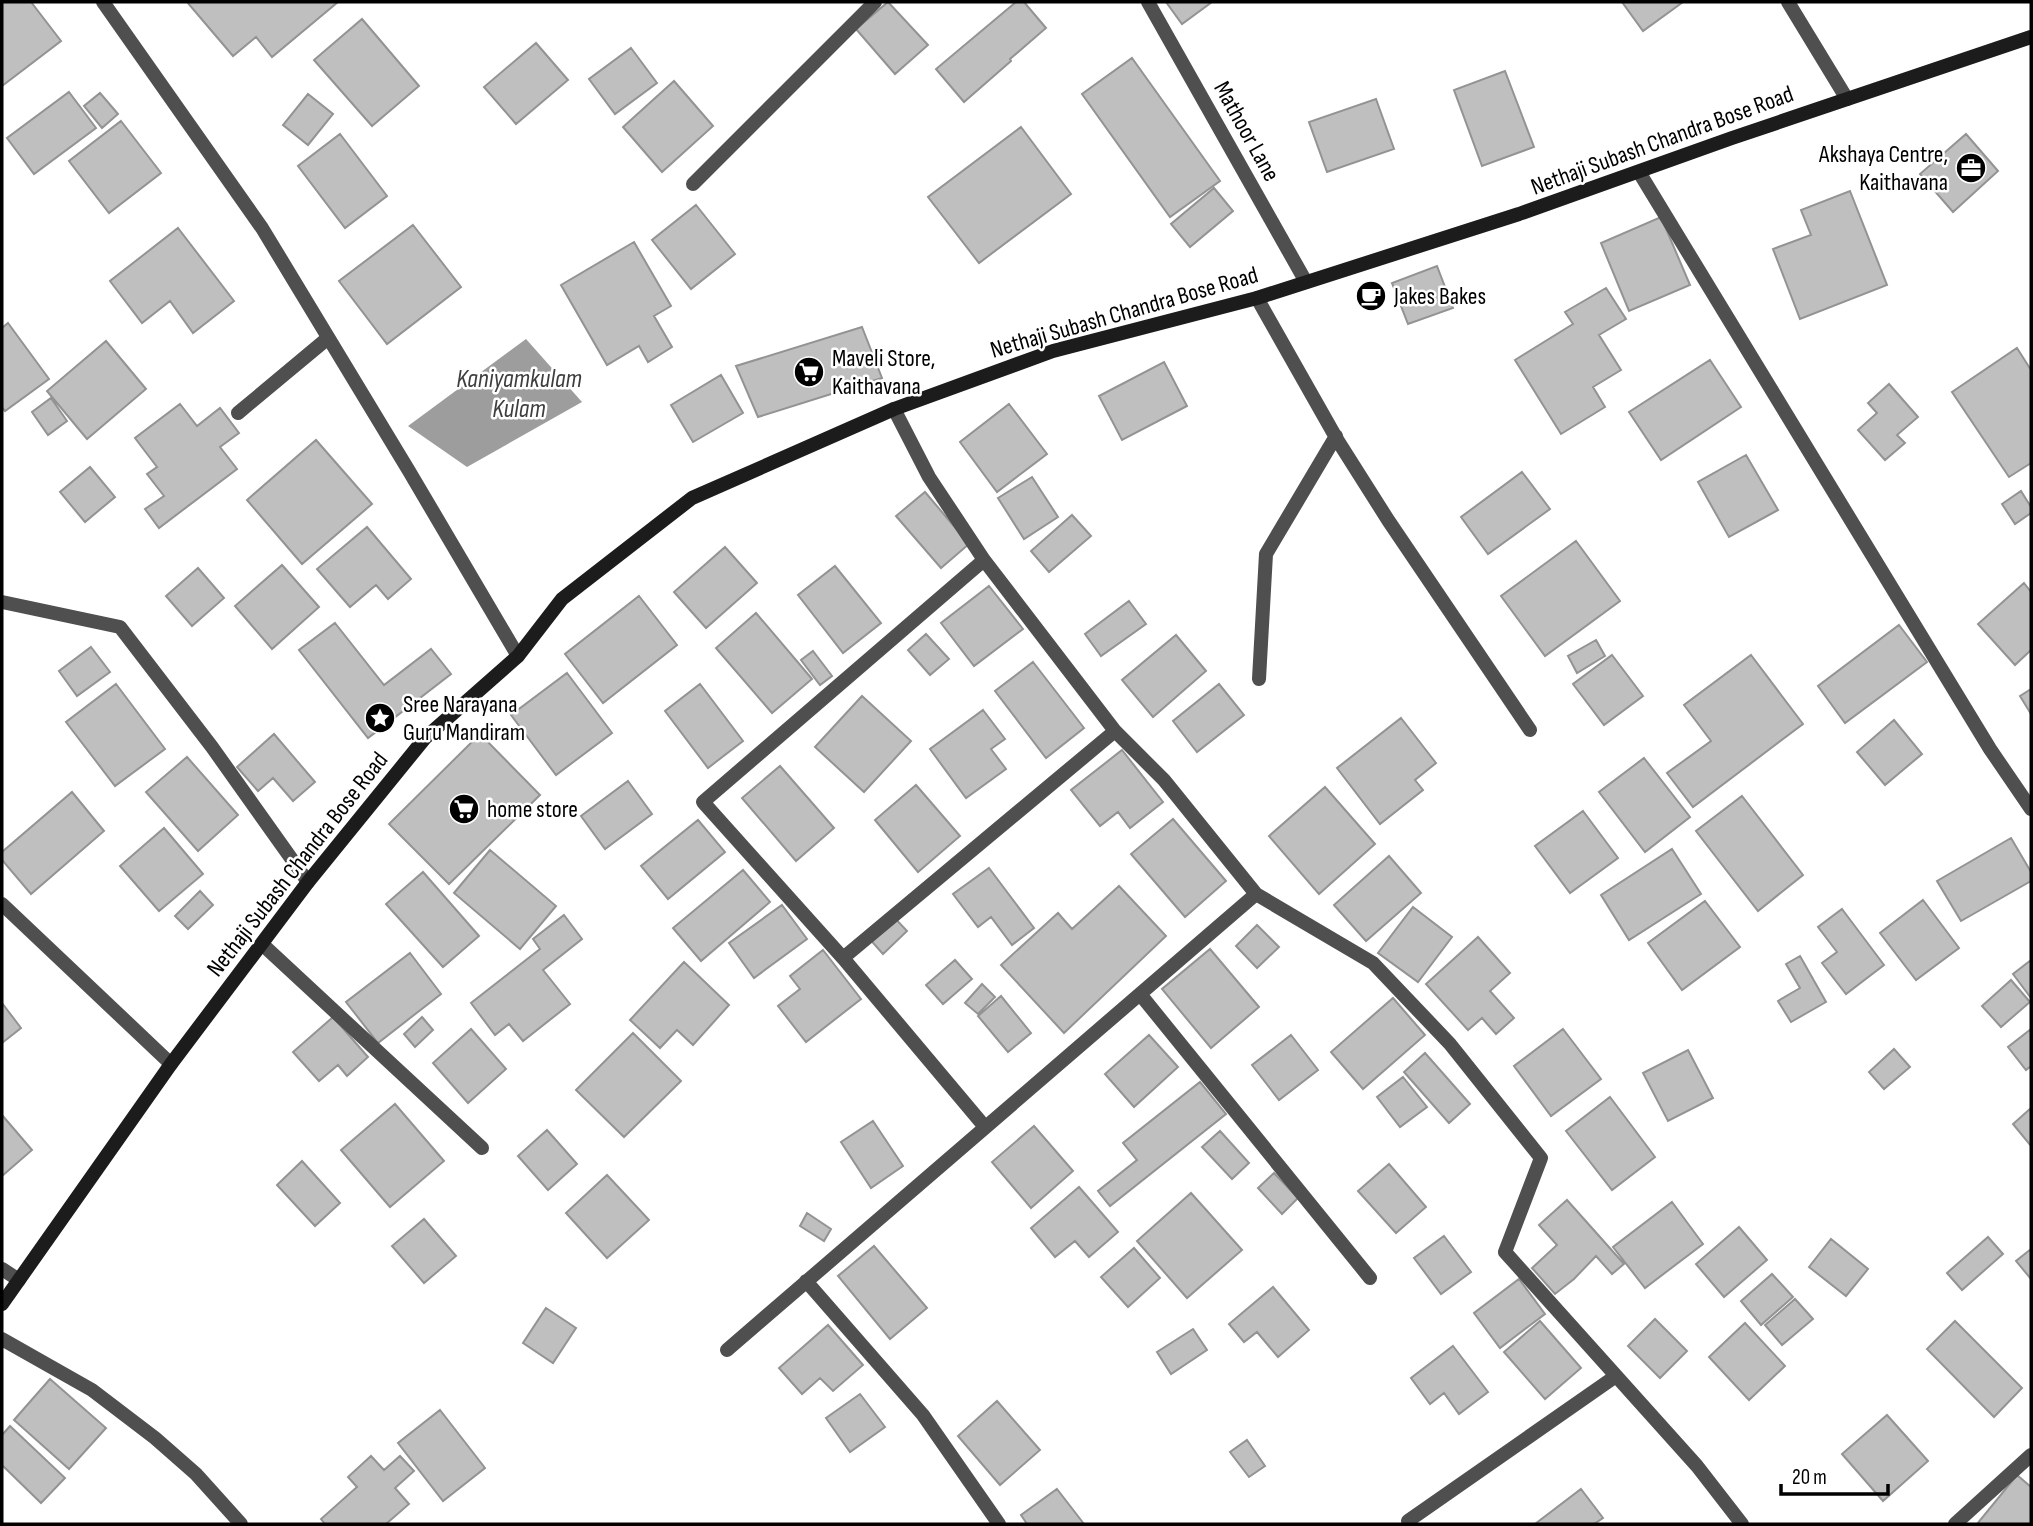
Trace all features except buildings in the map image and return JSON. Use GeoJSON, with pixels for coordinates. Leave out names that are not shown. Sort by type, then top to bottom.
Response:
{"type":"FeatureCollection","features":[{"type":"Feature","properties":{"kind":"main road","name":"Nethaji Subash Chandra Bose Road"},"geometry":{"type":"LineString","coordinates":[[2,1304],[171,1064],[308,881],[425,738],[518,656],[562,599],[692,498],[894,409],[1054,351],[1257,298],[1520,215],[2031,37]]}},
{"type":"Feature","properties":{"kind":"street"},"geometry":{"type":"LineString","coordinates":[[103,2],[262,229],[518,656]]}},
{"type":"Feature","properties":{"kind":"street"},"geometry":{"type":"LineString","coordinates":[[693,184],[874,2]]}},
{"type":"Feature","properties":{"kind":"street","name":"Mathoor Lane"},"geometry":{"type":"LineString","coordinates":[[1148,2],[1306,282]]}},
{"type":"Feature","properties":{"kind":"street"},"geometry":{"type":"LineString","coordinates":[[1788,2],[1847,99]]}},
{"type":"Feature","properties":{"kind":"street"},"geometry":{"type":"LineString","coordinates":[[1639,172],[1990,749],[2031,809]]}},
{"type":"Feature","properties":{"kind":"street"},"geometry":{"type":"LineString","coordinates":[[1257,298],[1388,520],[1530,730]]}},
{"type":"Feature","properties":{"kind":"street"},"geometry":{"type":"LineString","coordinates":[[238,413],[328,338]]}},
{"type":"Feature","properties":{"kind":"street"},"geometry":{"type":"LineString","coordinates":[[894,409],[929,477],[984,560],[1115,731],[1164,780],[1256,894],[1373,963],[1450,1044],[1541,1158],[1505,1252],[1696,1466],[1742,1524]]}},
{"type":"Feature","properties":{"kind":"street"},"geometry":{"type":"LineString","coordinates":[[1259,679],[1266,554],[1336,436]]}},
{"type":"Feature","properties":{"kind":"street"},"geometry":{"type":"LineString","coordinates":[[984,560],[704,802],[843,958],[985,1127]]}},
{"type":"Feature","properties":{"kind":"street"},"geometry":{"type":"LineString","coordinates":[[2,602],[120,627],[212,747],[308,881]]}},
{"type":"Feature","properties":{"kind":"street"},"geometry":{"type":"LineString","coordinates":[[843,958],[1115,731]]}},
{"type":"Feature","properties":{"kind":"street"},"geometry":{"type":"LineString","coordinates":[[727,1350],[1256,894]]}},
{"type":"Feature","properties":{"kind":"street"},"geometry":{"type":"LineString","coordinates":[[2,904],[171,1064]]}},
{"type":"Feature","properties":{"kind":"street"},"geometry":{"type":"LineString","coordinates":[[262,944],[482,1148]]}},
{"type":"Feature","properties":{"kind":"street"},"geometry":{"type":"LineString","coordinates":[[1140,993],[1370,1278]]}},
{"type":"Feature","properties":{"kind":"street"},"geometry":{"type":"LineString","coordinates":[[2,1269],[19,1280]]}},
{"type":"Feature","properties":{"kind":"street"},"geometry":{"type":"LineString","coordinates":[[806,1281],[923,1415],[999,1524]]}},
{"type":"Feature","properties":{"kind":"street"},"geometry":{"type":"LineString","coordinates":[[2,1339],[92,1390],[144,1430],[196,1474],[241,1524]]}},
{"type":"Feature","properties":{"kind":"street"},"geometry":{"type":"LineString","coordinates":[[1408,1521],[1616,1376]]}},
{"type":"Feature","properties":{"kind":"street"},"geometry":{"type":"LineString","coordinates":[[1955,1524],[2031,1455]]}},
{"type":"Feature","properties":{"kind":"water","name":"Kaniyamkulam Kulam"},"geometry":{"type":"Polygon","coordinates":[[[526,339],[582,402],[467,467],[408,426],[526,339]]]}},
{"type":"Feature","properties":{"kind":"place","name":"Akshaya Centre, Kaithavana"},"geometry":{"type":"Point","coordinates":[1971,168]}},
{"type":"Feature","properties":{"kind":"place","name":"Jakes Bakes"},"geometry":{"type":"Point","coordinates":[1371,296]}},
{"type":"Feature","properties":{"kind":"place","name":"Maveli Store, Kaithavana"},"geometry":{"type":"Point","coordinates":[809,372]}},
{"type":"Feature","properties":{"kind":"place","name":"Sree Narayana Guru Mandiram"},"geometry":{"type":"Point","coordinates":[380,718]}},
{"type":"Feature","properties":{"kind":"place","name":"home store"},"geometry":{"type":"Point","coordinates":[464,809]}}]}
